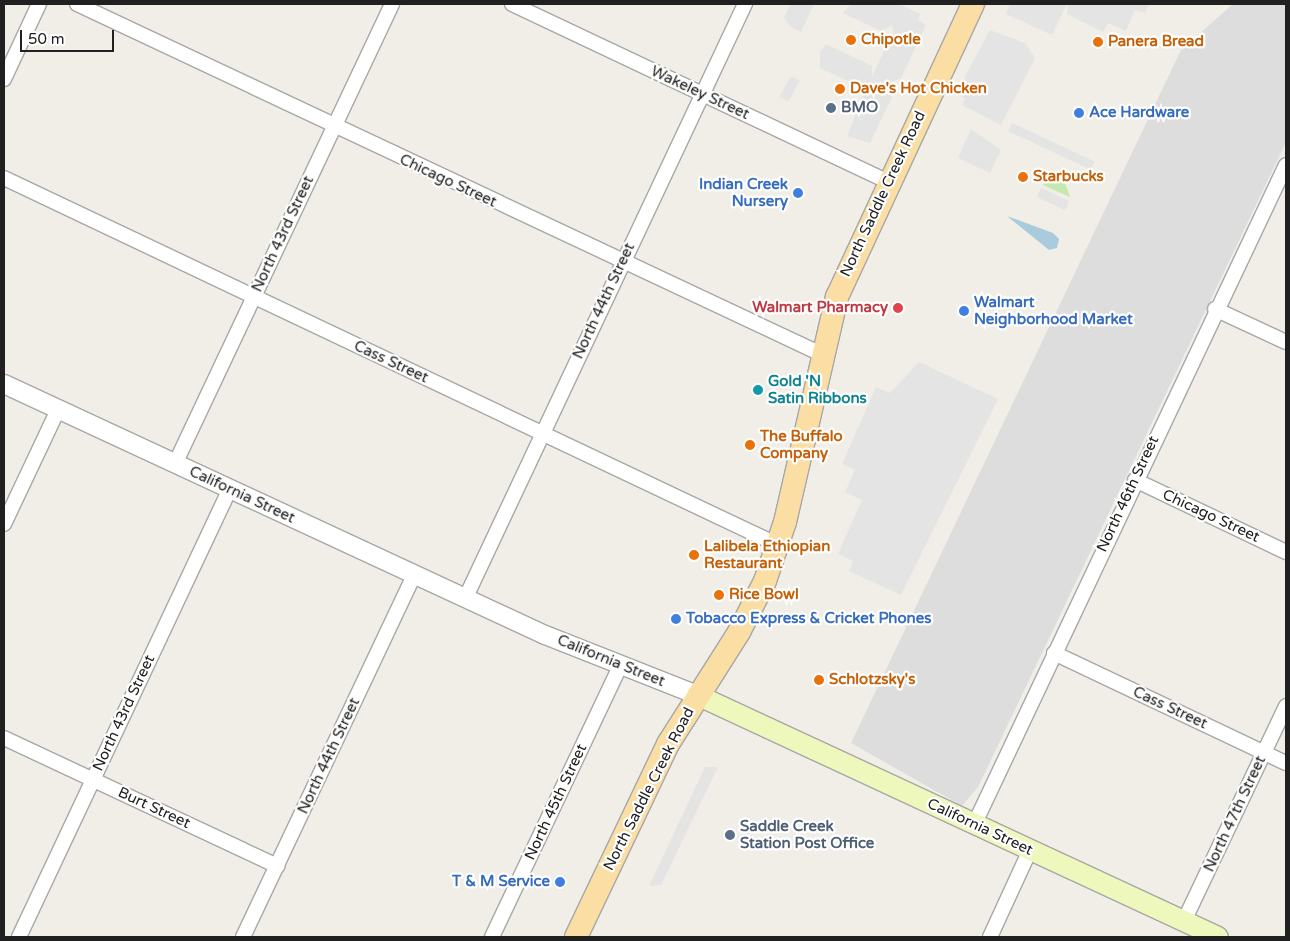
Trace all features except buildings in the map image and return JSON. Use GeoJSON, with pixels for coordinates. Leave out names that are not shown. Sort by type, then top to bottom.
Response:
{"type":"FeatureCollection","features":[{"type":"Feature","properties":{"kind":"main road","name":"North Saddle Creek Road"},"geometry":{"type":"LineString","coordinates":[[576,937],[660,760],[697,695],[746,621],[778,545],[821,354],[842,282],[966,6]]}},
{"type":"Feature","properties":{"kind":"main road","name":"California Street"},"geometry":{"type":"LineString","coordinates":[[697,695],[1218,937]]}},
{"type":"Feature","properties":{"kind":"street"},"geometry":{"type":"LineString","coordinates":[[4,79],[39,4]]}},
{"type":"Feature","properties":{"kind":"street","name":"Chicago Street"},"geometry":{"type":"LineString","coordinates":[[77,4],[622,264],[821,354]]}},
{"type":"Feature","properties":{"kind":"street","name":"North 43rd Street"},"geometry":{"type":"LineString","coordinates":[[175,464],[392,4]]}},
{"type":"Feature","properties":{"kind":"street","name":"Wakeley Street"},"geometry":{"type":"LineString","coordinates":[[512,4],[888,182]]}},
{"type":"Feature","properties":{"kind":"street","name":"North 44th Street"},"geometry":{"type":"LineString","coordinates":[[466,599],[744,4]]}},
{"type":"Feature","properties":{"kind":"street","name":"North 46th Street"},"geometry":{"type":"LineString","coordinates":[[974,825],[1215,308],[1286,165]]}},
{"type":"Feature","properties":{"kind":"street","name":"Cass Street"},"geometry":{"type":"LineString","coordinates":[[4,178],[253,298],[778,545]]}},
{"type":"Feature","properties":{"kind":"street"},"geometry":{"type":"LineString","coordinates":[[1215,308],[1286,342]]}},
{"type":"Feature","properties":{"kind":"street","name":"California Street"},"geometry":{"type":"LineString","coordinates":[[4,384],[466,599],[620,666],[697,695]]}},
{"type":"Feature","properties":{"kind":"street"},"geometry":{"type":"LineString","coordinates":[[4,524],[58,410]]}},
{"type":"Feature","properties":{"kind":"street","name":"Chicago Street"},"geometry":{"type":"LineString","coordinates":[[1135,480],[1286,552]]}},
{"type":"Feature","properties":{"kind":"street","name":"North 43rd Street"},"geometry":{"type":"LineString","coordinates":[[19,937],[229,490]]}},
{"type":"Feature","properties":{"kind":"street","name":"North 44th Street"},"geometry":{"type":"LineString","coordinates":[[244,937],[414,575]]}},
{"type":"Feature","properties":{"kind":"street","name":"Cass Street"},"geometry":{"type":"LineString","coordinates":[[1054,653],[1286,763]]}},
{"type":"Feature","properties":{"kind":"street","name":"North 45th Street"},"geometry":{"type":"LineString","coordinates":[[492,937],[620,666]]}},
{"type":"Feature","properties":{"kind":"street","name":"North 47th Street"},"geometry":{"type":"LineString","coordinates":[[1184,922],[1286,706]]}},
{"type":"Feature","properties":{"kind":"street","name":"Burt Street"},"geometry":{"type":"LineString","coordinates":[[4,738],[277,866]]}},
{"type":"Feature","properties":{"kind":"street"},"geometry":{"type":"LineString","coordinates":[[990,937],[1030,850]]}},
{"type":"Feature","properties":{"kind":"shaded area"},"geometry":{"type":"Polygon","coordinates":[[[791,4],[814,4],[801,32],[789,26],[784,17],[791,4]]]}},
{"type":"Feature","properties":{"kind":"shaded area"},"geometry":{"type":"Polygon","coordinates":[[[851,4],[899,4],[920,14],[918,20],[926,25],[901,78],[885,85],[894,93],[870,143],[847,136],[866,89],[820,68],[820,52],[826,44],[872,66],[872,77],[885,48],[895,44],[892,25],[881,31],[843,13],[851,4]]]}},
{"type":"Feature","properties":{"kind":"shaded area"},"geometry":{"type":"Polygon","coordinates":[[[1010,4],[1067,4],[1052,35],[1006,14],[1010,4]]]}},
{"type":"Feature","properties":{"kind":"shaded area"},"geometry":{"type":"Polygon","coordinates":[[[1068,4],[1149,4],[1145,13],[1135,10],[1126,31],[1108,23],[1103,32],[1067,14],[1068,4]]]}},
{"type":"Feature","properties":{"kind":"shaded area"},"geometry":{"type":"Polygon","coordinates":[[[1233,4],[1286,4],[1286,142],[978,787],[962,806],[851,743],[1181,50],[1233,4]]]}},
{"type":"Feature","properties":{"kind":"shaded area"},"geometry":{"type":"Polygon","coordinates":[[[990,30],[1025,43],[1035,58],[1001,125],[962,105],[965,98],[956,93],[990,30]]]}},
{"type":"Feature","properties":{"kind":"shaded area"},"geometry":{"type":"Polygon","coordinates":[[[791,76],[800,81],[788,102],[779,97],[791,76]]]}},
{"type":"Feature","properties":{"kind":"shaded area"},"geometry":{"type":"Polygon","coordinates":[[[1012,123],[1094,161],[1091,170],[1008,131],[1012,123]]]}},
{"type":"Feature","properties":{"kind":"shaded area"},"geometry":{"type":"Polygon","coordinates":[[[971,129],[1001,150],[990,173],[958,158],[971,129]]]}},
{"type":"Feature","properties":{"kind":"shaded area"},"geometry":{"type":"Polygon","coordinates":[[[1041,188],[1069,201],[1065,210],[1037,197],[1041,188]]]}},
{"type":"Feature","properties":{"kind":"shaded area"},"geometry":{"type":"Polygon","coordinates":[[[919,362],[998,399],[901,595],[849,571],[853,561],[838,554],[862,500],[845,492],[855,470],[842,464],[876,387],[890,393],[919,362]]]}},
{"type":"Feature","properties":{"kind":"shaded area"},"geometry":{"type":"Polygon","coordinates":[[[705,767],[718,767],[661,885],[649,886],[705,767]]]}},
{"type":"Feature","properties":{"kind":"green space"},"geometry":{"type":"Polygon","coordinates":[[[1047,175],[1065,183],[1070,197],[1043,185],[1047,175]]]}},
{"type":"Feature","properties":{"kind":"water"},"geometry":{"type":"Polygon","coordinates":[[[1007,216],[1053,233],[1059,239],[1057,248],[1049,250],[1007,216]]]}},
{"type":"Feature","properties":{"kind":"place","name":"Chipotle"},"geometry":{"type":"Point","coordinates":[851,40]}},
{"type":"Feature","properties":{"kind":"place","name":"Panera Bread"},"geometry":{"type":"Point","coordinates":[1098,42]}},
{"type":"Feature","properties":{"kind":"place","name":"Dave's Hot Chicken"},"geometry":{"type":"Point","coordinates":[840,89]}},
{"type":"Feature","properties":{"kind":"place","name":"BMO"},"geometry":{"type":"Point","coordinates":[831,108]}},
{"type":"Feature","properties":{"kind":"place","name":"Ace Hardware"},"geometry":{"type":"Point","coordinates":[1079,113]}},
{"type":"Feature","properties":{"kind":"place","name":"Starbucks"},"geometry":{"type":"Point","coordinates":[1023,177]}},
{"type":"Feature","properties":{"kind":"place","name":"Indian Creek Nursery"},"geometry":{"type":"Point","coordinates":[798,193]}},
{"type":"Feature","properties":{"kind":"place","name":"Walmart Pharmacy"},"geometry":{"type":"Point","coordinates":[898,308]}},
{"type":"Feature","properties":{"kind":"place","name":"Walmart Neighborhood Market"},"geometry":{"type":"Point","coordinates":[964,311]}},
{"type":"Feature","properties":{"kind":"place","name":"Gold 'N Satin Ribbons"},"geometry":{"type":"Point","coordinates":[758,390]}},
{"type":"Feature","properties":{"kind":"place","name":"The Buffalo Company"},"geometry":{"type":"Point","coordinates":[750,445]}},
{"type":"Feature","properties":{"kind":"place","name":"Lalibela Ethiopian Restaurant"},"geometry":{"type":"Point","coordinates":[694,555]}},
{"type":"Feature","properties":{"kind":"place","name":"Rice Bowl"},"geometry":{"type":"Point","coordinates":[719,595]}},
{"type":"Feature","properties":{"kind":"place","name":"Tobacco Express & Cricket Phones"},"geometry":{"type":"Point","coordinates":[676,619]}},
{"type":"Feature","properties":{"kind":"place","name":"Schlotzsky's"},"geometry":{"type":"Point","coordinates":[819,680]}},
{"type":"Feature","properties":{"kind":"place","name":"Saddle Creek Station Post Office"},"geometry":{"type":"Point","coordinates":[730,835]}},
{"type":"Feature","properties":{"kind":"place","name":"T & M Service"},"geometry":{"type":"Point","coordinates":[560,882]}}]}
